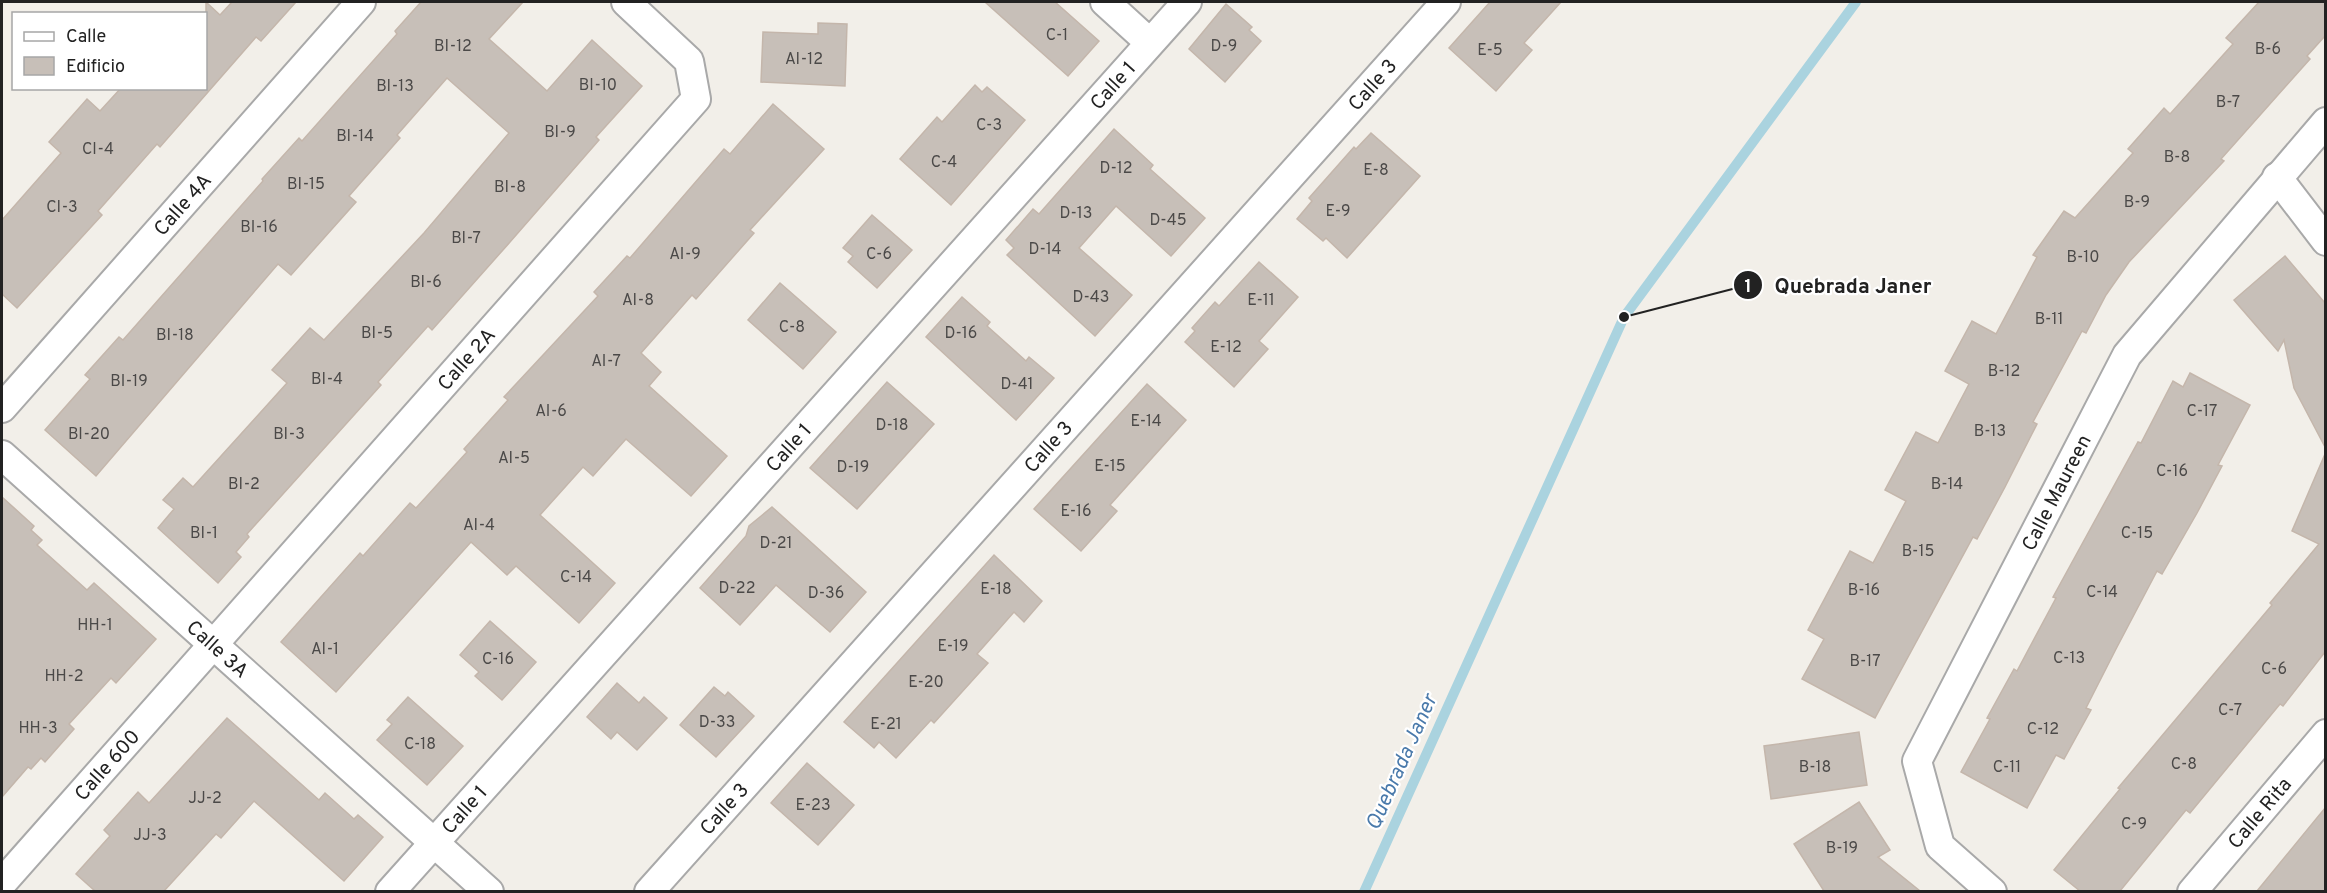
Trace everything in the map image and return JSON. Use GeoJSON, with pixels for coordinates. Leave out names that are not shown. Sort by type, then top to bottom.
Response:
{"type":"FeatureCollection","features":[{"type":"Feature","properties":{"kind":"street","name":"Calle 4A"},"geometry":{"type":"LineString","coordinates":[[2,408],[361,2]]}},
{"type":"Feature","properties":{"kind":"street","name":"Calle 2A"},"geometry":{"type":"LineString","coordinates":[[213,646],[696,99],[689,61],[626,2]]}},
{"type":"Feature","properties":{"kind":"street"},"geometry":{"type":"LineString","coordinates":[[1105,2],[1149,42]]}},
{"type":"Feature","properties":{"kind":"street","name":"Calle 1"},"geometry":{"type":"LineString","coordinates":[[390,891],[1186,2]]}},
{"type":"Feature","properties":{"kind":"street","name":"Calle 3"},"geometry":{"type":"LineString","coordinates":[[649,891],[1446,2]]}},
{"type":"Feature","properties":{"kind":"street","name":"Calle Maureen"},"geometry":{"type":"LineString","coordinates":[[1992,891],[1940,846],[1917,761],[2127,355],[2325,122]]}},
{"type":"Feature","properties":{"kind":"street"},"geometry":{"type":"LineString","coordinates":[[2277,177],[2325,241]]}},
{"type":"Feature","properties":{"kind":"street","name":"Calle 3A"},"geometry":{"type":"LineString","coordinates":[[2,455],[432,843],[489,891]]}},
{"type":"Feature","properties":{"kind":"street","name":"Calle 600"},"geometry":{"type":"LineString","coordinates":[[2,883],[213,646]]}},
{"type":"Feature","properties":{"kind":"street","name":"Calle Rita"},"geometry":{"type":"LineString","coordinates":[[2192,891],[2325,734]]}},
{"type":"Feature","properties":{"kind":"building"},"geometry":{"type":"Polygon","coordinates":[[[206,2],[220,15],[232,2],[296,2],[261,41],[256,37],[160,147],[157,144],[98,211],[102,215],[17,308],[2,294],[2,220],[61,153],[49,142],[87,99],[100,111],[119,90],[207,90],[206,2]]]}},
{"type":"Feature","properties":{"kind":"building"},"geometry":{"type":"Polygon","coordinates":[[[421,2],[523,2],[489,39],[547,91],[592,40],[642,86],[596,137],[599,140],[510,242],[432,330],[428,326],[378,382],[381,385],[247,534],[249,537],[236,552],[241,557],[218,583],[158,528],[174,509],[163,500],[183,478],[193,487],[287,383],[272,370],[310,328],[324,340],[424,233],[509,133],[447,78],[397,135],[400,138],[349,196],[356,202],[291,275],[278,264],[96,476],[45,430],[90,379],[85,375],[119,337],[123,340],[263,181],[262,179],[299,138],[302,141],[397,34],[395,31],[421,2]]]}},
{"type":"Feature","properties":{"kind":"building"},"geometry":{"type":"Polygon","coordinates":[[[985,2],[1055,2],[1099,41],[1068,76],[985,2]]]}},
{"type":"Feature","properties":{"kind":"building"},"geometry":{"type":"Polygon","coordinates":[[[1490,2],[1561,2],[1524,43],[1532,50],[1496,91],[1449,48],[1490,2]]]}},
{"type":"Feature","properties":{"kind":"building"},"geometry":{"type":"Polygon","coordinates":[[[2259,2],[2325,2],[2325,36],[2307,56],[2310,59],[2221,159],[2224,161],[2129,262],[2106,295],[2086,333],[2082,331],[2033,422],[2037,424],[2005,487],[1977,539],[1973,537],[1875,718],[1802,679],[1824,639],[1808,630],[1850,551],[1873,563],[1906,501],[1885,490],[1916,432],[1938,443],[1969,384],[1945,371],[1972,321],[1996,334],[2037,257],[2033,255],[2064,211],[2075,218],[2133,153],[2128,149],[2164,108],[2170,114],[2233,44],[2226,38],[2259,2]]]}},
{"type":"Feature","properties":{"kind":"building"},"geometry":{"type":"Polygon","coordinates":[[[1226,4],[1252,27],[1249,30],[1261,41],[1225,82],[1189,49],[1226,4]]]}},
{"type":"Feature","properties":{"kind":"building"},"geometry":{"type":"Polygon","coordinates":[[[818,23],[847,24],[845,86],[761,82],[763,32],[818,34],[818,23]]]}},
{"type":"Feature","properties":{"kind":"building"},"geometry":{"type":"Polygon","coordinates":[[[975,85],[982,92],[987,87],[1025,120],[951,205],[900,159],[937,117],[942,122],[975,85]]]}},
{"type":"Feature","properties":{"kind":"building"},"geometry":{"type":"Polygon","coordinates":[[[773,104],[824,149],[750,230],[754,233],[696,299],[692,295],[641,353],[661,372],[649,386],[727,456],[691,496],[626,439],[593,476],[583,467],[540,515],[615,583],[579,623],[516,566],[507,575],[471,542],[336,692],[281,642],[360,553],[363,556],[410,503],[416,508],[467,452],[464,449],[508,400],[504,397],[598,296],[594,292],[627,256],[630,258],[724,149],[730,154],[773,104]]]}},
{"type":"Feature","properties":{"kind":"building"},"geometry":{"type":"Polygon","coordinates":[[[1114,129],[1153,165],[1150,169],[1205,218],[1171,256],[1116,206],[1079,248],[1132,295],[1095,336],[1007,255],[1014,248],[1006,240],[1033,209],[1039,214],[1114,129]]]}},
{"type":"Feature","properties":{"kind":"building"},"geometry":{"type":"Polygon","coordinates":[[[1371,133],[1420,176],[1347,258],[1326,238],[1323,241],[1297,219],[1312,201],[1309,198],[1354,147],[1356,149],[1371,133]]]}},
{"type":"Feature","properties":{"kind":"building"},"geometry":{"type":"Polygon","coordinates":[[[872,215],[912,250],[877,288],[848,262],[853,256],[843,248],[872,215]]]}},
{"type":"Feature","properties":{"kind":"building"},"geometry":{"type":"Polygon","coordinates":[[[2285,256],[2325,303],[2325,447],[2294,388],[2284,340],[2278,351],[2234,300],[2285,256]]]}},
{"type":"Feature","properties":{"kind":"building"},"geometry":{"type":"Polygon","coordinates":[[[1259,262],[1298,297],[1259,341],[1268,349],[1234,387],[1185,342],[1195,331],[1192,328],[1215,302],[1219,306],[1259,262]]]}},
{"type":"Feature","properties":{"kind":"building"},"geometry":{"type":"Polygon","coordinates":[[[780,283],[836,332],[803,369],[748,320],[780,283]]]}},
{"type":"Feature","properties":{"kind":"building"},"geometry":{"type":"Polygon","coordinates":[[[962,297],[990,322],[987,326],[1026,361],[1029,357],[1054,378],[1016,420],[926,337],[962,297]]]}},
{"type":"Feature","properties":{"kind":"building"},"geometry":{"type":"Polygon","coordinates":[[[2190,373],[2250,405],[2218,465],[2222,466],[2197,513],[2162,574],[2157,571],[2116,649],[2086,708],[2091,710],[2064,759],[2056,755],[2027,808],[1961,772],[1990,719],[1987,718],[2014,669],[2017,671],[2056,598],[2053,597],[2138,442],[2141,443],[2173,381],[2183,387],[2190,373]]]}},
{"type":"Feature","properties":{"kind":"building"},"geometry":{"type":"Polygon","coordinates":[[[887,382],[934,424],[857,509],[810,468],[887,382]]]}},
{"type":"Feature","properties":{"kind":"building"},"geometry":{"type":"Polygon","coordinates":[[[1147,384],[1186,420],[1110,505],[1117,511],[1081,551],[1034,509],[1147,384]]]}},
{"type":"Feature","properties":{"kind":"building"},"geometry":{"type":"Polygon","coordinates":[[[2325,454],[2325,652],[2283,706],[2280,704],[2190,813],[2186,810],[2120,891],[2080,891],[2054,870],[2120,789],[2118,788],[2272,605],[2270,603],[2319,544],[2292,531],[2325,454]]]}},
{"type":"Feature","properties":{"kind":"building"},"geometry":{"type":"Polygon","coordinates":[[[2,497],[34,526],[31,530],[42,540],[37,545],[87,590],[94,583],[156,639],[116,683],[111,678],[69,724],[74,729],[45,762],[41,758],[31,769],[28,767],[2,797],[2,497]]]}},
{"type":"Feature","properties":{"kind":"building"},"geometry":{"type":"Polygon","coordinates":[[[772,507],[866,592],[830,632],[776,585],[740,625],[700,588],[746,536],[749,526],[772,507]]]}},
{"type":"Feature","properties":{"kind":"building"},"geometry":{"type":"Polygon","coordinates":[[[994,555],[1042,601],[1024,622],[1014,612],[977,654],[988,663],[934,723],[931,720],[896,758],[879,742],[874,748],[844,722],[994,555]]]}},
{"type":"Feature","properties":{"kind":"building"},"geometry":{"type":"Polygon","coordinates":[[[490,621],[536,662],[502,700],[475,676],[479,672],[460,655],[490,621]]]}},
{"type":"Feature","properties":{"kind":"building"},"geometry":{"type":"Polygon","coordinates":[[[617,683],[639,703],[644,697],[667,718],[637,750],[617,732],[611,739],[587,717],[617,683]]]}},
{"type":"Feature","properties":{"kind":"building"},"geometry":{"type":"Polygon","coordinates":[[[714,687],[725,696],[728,692],[754,716],[716,757],[680,725],[714,687]]]}},
{"type":"Feature","properties":{"kind":"building"},"geometry":{"type":"Polygon","coordinates":[[[408,697],[463,746],[427,785],[377,740],[392,724],[387,720],[408,697]]]}},
{"type":"Feature","properties":{"kind":"building"},"geometry":{"type":"Polygon","coordinates":[[[227,718],[319,800],[325,793],[354,819],[358,815],[383,837],[344,881],[254,801],[221,838],[216,834],[164,891],[95,891],[76,874],[110,836],[104,830],[138,792],[149,803],[227,718]]]}},
{"type":"Feature","properties":{"kind":"building"},"geometry":{"type":"Polygon","coordinates":[[[1859,732],[1867,785],[1771,799],[1764,746],[1859,732]]]}},
{"type":"Feature","properties":{"kind":"building"},"geometry":{"type":"Polygon","coordinates":[[[807,763],[854,805],[818,845],[771,803],[807,763]]]}},
{"type":"Feature","properties":{"kind":"building"},"geometry":{"type":"Polygon","coordinates":[[[1859,802],[1890,850],[1878,857],[1920,891],[1824,891],[1794,844],[1859,802]]]}},
{"type":"Feature","properties":{"kind":"building"},"geometry":{"type":"Polygon","coordinates":[[[2325,808],[2325,891],[2257,891],[2325,808]]]}},
{"type":"Feature","properties":{"kind":"waterway","name":"Quebrada Janer"},"geometry":{"type":"LineString","coordinates":[[1364,892],[1624,317],[1856,2]]}},
{"type":"Feature","properties":{"kind":"place","name":"Quebrada Janer"},"geometry":{"type":"Point","coordinates":[1624,317]}}]}
